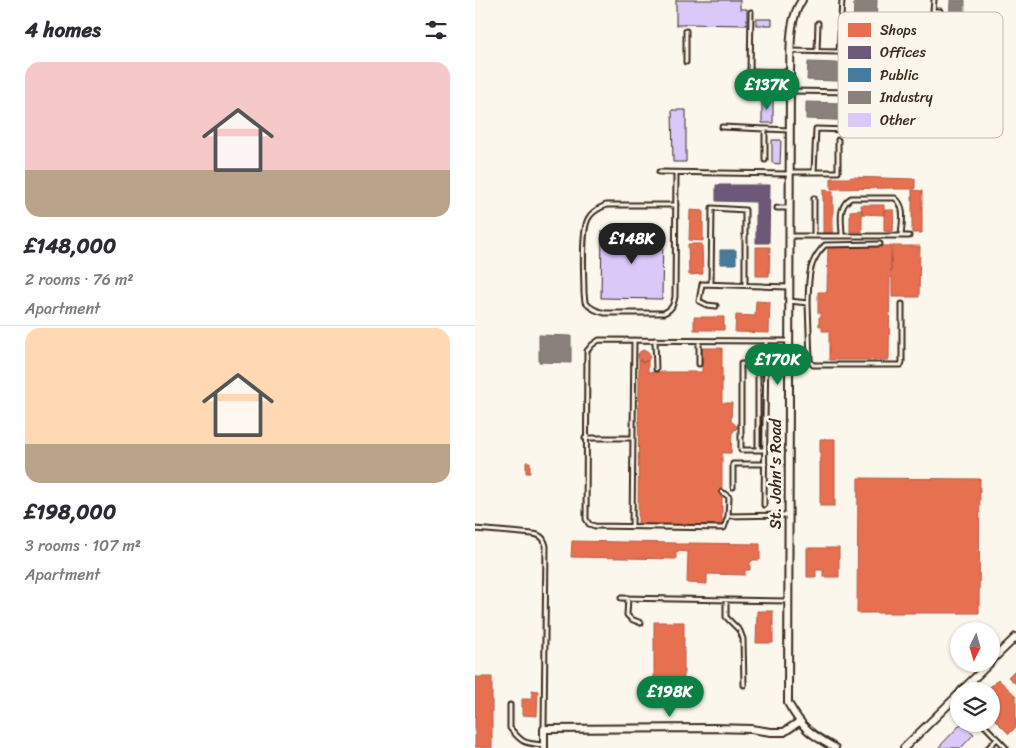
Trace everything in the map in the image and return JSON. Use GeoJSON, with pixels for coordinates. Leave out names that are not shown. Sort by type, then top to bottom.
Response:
{"type":"FeatureCollection","features":[{"type":"Feature","properties":{"kind":"street","name":"St. John's Road"},"geometry":{"type":"LineString","coordinates":[[802,0],[795,11],[791,29],[790,72],[788,703],[799,722],[811,735],[835,748]]}},
{"type":"Feature","properties":{"kind":"street"},"geometry":{"type":"LineString","coordinates":[[1000,653],[1016,637]]}},
{"type":"Feature","properties":{"kind":"street"},"geometry":{"type":"LineString","coordinates":[[970,682],[981,672]]}},
{"type":"Feature","properties":{"kind":"street"},"geometry":{"type":"LineString","coordinates":[[904,748],[950,705]]}},
{"type":"Feature","properties":{"kind":"street"},"geometry":{"type":"LineString","coordinates":[[541,746],[543,728],[714,728],[784,732],[799,722]]}},
{"type":"Feature","properties":{"kind":"lane"},"geometry":{"type":"LineString","coordinates":[[934,0],[933,11],[940,12]]}},
{"type":"Feature","properties":{"kind":"lane"},"geometry":{"type":"LineString","coordinates":[[751,12],[750,72],[790,72]]}},
{"type":"Feature","properties":{"kind":"lane"},"geometry":{"type":"LineString","coordinates":[[817,52],[818,24]]}},
{"type":"Feature","properties":{"kind":"lane"},"geometry":{"type":"LineString","coordinates":[[686,31],[686,62]]}},
{"type":"Feature","properties":{"kind":"lane"},"geometry":{"type":"LineString","coordinates":[[791,51],[838,52]]}},
{"type":"Feature","properties":{"kind":"lane"},"geometry":{"type":"LineString","coordinates":[[790,91],[838,92]]}},
{"type":"Feature","properties":{"kind":"lane"},"geometry":{"type":"LineString","coordinates":[[722,128],[790,130]]}},
{"type":"Feature","properties":{"kind":"lane"},"geometry":{"type":"LineString","coordinates":[[765,129],[765,160]]}},
{"type":"Feature","properties":{"kind":"lane"},"geometry":{"type":"LineString","coordinates":[[814,172],[817,129],[838,130]]}},
{"type":"Feature","properties":{"kind":"lane"},"geometry":{"type":"LineString","coordinates":[[659,172],[838,172],[838,140]]}},
{"type":"Feature","properties":{"kind":"lane"},"geometry":{"type":"LineString","coordinates":[[675,205],[606,205],[591,214],[585,230],[585,302],[597,311],[605,313],[664,313],[673,306],[675,297],[676,173]]}},
{"type":"Feature","properties":{"kind":"lane"},"geometry":{"type":"LineString","coordinates":[[814,198],[814,236]]}},
{"type":"Feature","properties":{"kind":"lane"},"geometry":{"type":"LineString","coordinates":[[841,236],[842,206],[851,198],[895,198],[899,201],[902,206],[901,236]]}},
{"type":"Feature","properties":{"kind":"lane"},"geometry":{"type":"LineString","coordinates":[[711,284],[712,208],[745,210],[745,285]]}},
{"type":"Feature","properties":{"kind":"lane"},"geometry":{"type":"LineString","coordinates":[[777,208],[790,208]]}},
{"type":"Feature","properties":{"kind":"lane"},"geometry":{"type":"LineString","coordinates":[[790,236],[909,236]]}},
{"type":"Feature","properties":{"kind":"lane"},"geometry":{"type":"LineString","coordinates":[[880,244],[825,245],[814,258],[811,266],[808,303],[809,361],[813,364],[901,365],[903,362],[902,304]]}},
{"type":"Feature","properties":{"kind":"lane"},"geometry":{"type":"LineString","coordinates":[[716,306],[707,305],[699,300],[702,284],[789,287]]}},
{"type":"Feature","properties":{"kind":"lane"},"geometry":{"type":"LineString","coordinates":[[789,301],[808,303]]}},
{"type":"Feature","properties":{"kind":"lane"},"geometry":{"type":"LineString","coordinates":[[722,492],[729,497],[728,516],[724,528],[595,526],[589,524],[586,519],[585,438],[587,351],[599,340],[789,341]]}},
{"type":"Feature","properties":{"kind":"lane"},"geometry":{"type":"LineString","coordinates":[[632,527],[634,340]]}},
{"type":"Feature","properties":{"kind":"lane"},"geometry":{"type":"LineString","coordinates":[[655,340],[656,369]]}},
{"type":"Feature","properties":{"kind":"lane"},"geometry":{"type":"LineString","coordinates":[[699,341],[699,364]]}},
{"type":"Feature","properties":{"kind":"lane"},"geometry":{"type":"LineString","coordinates":[[765,505],[766,341]]}},
{"type":"Feature","properties":{"kind":"lane"},"geometry":{"type":"LineString","coordinates":[[789,354],[809,354]]}},
{"type":"Feature","properties":{"kind":"lane"},"geometry":{"type":"LineString","coordinates":[[758,450],[758,440],[758,431],[758,421],[758,412],[758,402],[758,393],[758,383],[758,374],[758,364],[741,364],[741,450],[757,450],[765,450]]}},
{"type":"Feature","properties":{"kind":"lane"},"geometry":{"type":"LineString","coordinates":[[585,438],[632,438]]}},
{"type":"Feature","properties":{"kind":"lane"},"geometry":{"type":"LineString","coordinates":[[733,487],[733,464],[765,464]]}},
{"type":"Feature","properties":{"kind":"lane"},"geometry":{"type":"LineString","coordinates":[[728,516],[789,515]]}},
{"type":"Feature","properties":{"kind":"lane"},"geometry":{"type":"LineString","coordinates":[[475,529],[533,534],[539,535],[544,539],[546,546],[543,728]]}},
{"type":"Feature","properties":{"kind":"lane"},"geometry":{"type":"LineString","coordinates":[[621,598],[788,601]]}},
{"type":"Feature","properties":{"kind":"lane"},"geometry":{"type":"LineString","coordinates":[[628,598],[627,615],[641,623]]}},
{"type":"Feature","properties":{"kind":"lane"},"geometry":{"type":"LineString","coordinates":[[726,600],[726,617],[740,631],[743,639],[744,685]]}},
{"type":"Feature","properties":{"kind":"lane"},"geometry":{"type":"LineString","coordinates":[[510,705],[509,728],[521,741],[541,746]]}},
{"type":"Feature","properties":{"kind":"lane"},"geometry":{"type":"LineString","coordinates":[[990,732],[1006,748]]}},
{"type":"Feature","properties":{"kind":"lane"},"geometry":{"type":"LineString","coordinates":[[988,748],[997,739]]}},
{"type":"Feature","properties":{"kind":"building: Shops"},"geometry":{"type":"Polygon","coordinates":[[[831,178],[915,179],[915,189],[831,189],[831,178]]]}},
{"type":"Feature","properties":{"kind":"building: Shops"},"geometry":{"type":"Polygon","coordinates":[[[823,190],[833,191],[833,233],[823,233],[823,190]]]}},
{"type":"Feature","properties":{"kind":"building: Shops"},"geometry":{"type":"Polygon","coordinates":[[[912,190],[922,191],[922,233],[912,233],[912,190]]]}},
{"type":"Feature","properties":{"kind":"building: Shops"},"geometry":{"type":"Polygon","coordinates":[[[861,205],[884,205],[884,215],[862,214],[861,205]]]}},
{"type":"Feature","properties":{"kind":"building: Shops"},"geometry":{"type":"Polygon","coordinates":[[[690,210],[703,211],[703,241],[689,240],[690,210]]]}},
{"type":"Feature","properties":{"kind":"building: Shops"},"geometry":{"type":"Polygon","coordinates":[[[862,210],[862,232],[850,232],[850,211],[862,210]]]}},
{"type":"Feature","properties":{"kind":"building: Shops"},"geometry":{"type":"Polygon","coordinates":[[[884,210],[894,210],[893,232],[884,231],[884,210]]]}},
{"type":"Feature","properties":{"kind":"building: Shops"},"geometry":{"type":"Polygon","coordinates":[[[688,244],[702,244],[703,274],[689,275],[688,244]]]}},
{"type":"Feature","properties":{"kind":"building: Shops"},"geometry":{"type":"Polygon","coordinates":[[[828,245],[891,246],[891,272],[892,246],[920,246],[919,297],[892,297],[892,277],[890,277],[889,360],[829,360],[829,331],[822,331],[822,326],[819,326],[821,313],[818,313],[818,292],[827,292],[828,245]]]}},
{"type":"Feature","properties":{"kind":"building: Shops"},"geometry":{"type":"Polygon","coordinates":[[[756,247],[770,247],[769,276],[756,276],[756,247]]]}},
{"type":"Feature","properties":{"kind":"building: Shops"},"geometry":{"type":"Polygon","coordinates":[[[756,301],[770,302],[769,333],[735,332],[736,315],[755,316],[756,301]]]}},
{"type":"Feature","properties":{"kind":"building: Shops"},"geometry":{"type":"Polygon","coordinates":[[[694,317],[724,317],[724,330],[694,330],[694,317]]]}},
{"type":"Feature","properties":{"kind":"building: Shops"},"geometry":{"type":"Polygon","coordinates":[[[702,348],[722,348],[722,403],[732,403],[731,421],[738,427],[732,433],[731,453],[722,453],[722,525],[638,525],[639,359],[643,362],[648,360],[648,372],[702,372],[702,348]]]}},
{"type":"Feature","properties":{"kind":"building: Shops"},"geometry":{"type":"Polygon","coordinates":[[[644,350],[650,356],[644,362],[638,356],[644,350]]]}},
{"type":"Feature","properties":{"kind":"building: Shops"},"geometry":{"type":"Polygon","coordinates":[[[820,439],[835,439],[835,506],[820,506],[820,439]]]}},
{"type":"Feature","properties":{"kind":"building: Shops"},"geometry":{"type":"Polygon","coordinates":[[[526,462],[530,462],[530,473],[526,473],[526,462]]]}},
{"type":"Feature","properties":{"kind":"building: Shops"},"geometry":{"type":"Polygon","coordinates":[[[858,478],[980,479],[979,613],[857,613],[858,478]]]}},
{"type":"Feature","properties":{"kind":"building: Shops"},"geometry":{"type":"Polygon","coordinates":[[[572,541],[760,544],[760,560],[753,560],[750,563],[750,570],[745,570],[745,575],[707,574],[707,584],[687,583],[688,552],[676,551],[676,559],[571,557],[572,541]]]}},
{"type":"Feature","properties":{"kind":"building: Shops"},"geometry":{"type":"Polygon","coordinates":[[[807,548],[839,548],[839,577],[823,577],[823,570],[816,570],[816,577],[807,577],[807,548]]]}},
{"type":"Feature","properties":{"kind":"building: Shops"},"geometry":{"type":"Polygon","coordinates":[[[757,611],[773,611],[773,643],[756,643],[757,611]]]}},
{"type":"Feature","properties":{"kind":"building: Shops"},"geometry":{"type":"Polygon","coordinates":[[[654,622],[684,622],[684,701],[667,701],[667,707],[654,707],[654,622]]]}},
{"type":"Feature","properties":{"kind":"building: Shops"},"geometry":{"type":"Polygon","coordinates":[[[1016,669],[1016,684],[1008,677],[1016,669]]]}},
{"type":"Feature","properties":{"kind":"building: Shops"},"geometry":{"type":"Polygon","coordinates":[[[475,677],[492,677],[492,748],[475,747],[475,677]]]}},
{"type":"Feature","properties":{"kind":"building: Shops"},"geometry":{"type":"Polygon","coordinates":[[[998,679],[1016,696],[1016,727],[1009,734],[1000,725],[1000,682],[995,682],[998,679]]]}},
{"type":"Feature","properties":{"kind":"building: Shops"},"geometry":{"type":"Polygon","coordinates":[[[532,690],[538,691],[537,716],[522,715],[522,699],[531,699],[532,690]]]}},
{"type":"Feature","properties":{"kind":"building: Offices"},"geometry":{"type":"Polygon","coordinates":[[[716,185],[770,185],[769,243],[756,243],[756,202],[716,201],[716,185]]]}},
{"type":"Feature","properties":{"kind":"building: Public"},"geometry":{"type":"Polygon","coordinates":[[[720,250],[736,250],[736,264],[720,264],[720,250]]]}},
{"type":"Feature","properties":{"kind":"building: Industry"},"geometry":{"type":"Polygon","coordinates":[[[854,0],[877,0],[877,12],[854,12],[854,0]]]}},
{"type":"Feature","properties":{"kind":"building: Industry"},"geometry":{"type":"Polygon","coordinates":[[[950,0],[965,0],[965,12],[950,12],[950,0]]]}},
{"type":"Feature","properties":{"kind":"building: Industry"},"geometry":{"type":"Polygon","coordinates":[[[808,62],[838,63],[838,81],[807,80],[808,62]]]}},
{"type":"Feature","properties":{"kind":"building: Industry"},"geometry":{"type":"Polygon","coordinates":[[[806,102],[838,103],[838,120],[806,119],[806,102]]]}},
{"type":"Feature","properties":{"kind":"building: Industry"},"geometry":{"type":"Polygon","coordinates":[[[539,335],[571,336],[571,363],[539,362],[539,335]]]}},
{"type":"Feature","properties":{"kind":"building: Other"},"geometry":{"type":"Polygon","coordinates":[[[676,0],[740,0],[740,9],[747,9],[747,25],[676,25],[676,0]]]}},
{"type":"Feature","properties":{"kind":"building: Other"},"geometry":{"type":"Polygon","coordinates":[[[756,19],[772,19],[772,25],[756,25],[756,19]]]}},
{"type":"Feature","properties":{"kind":"building: Other"},"geometry":{"type":"Polygon","coordinates":[[[762,98],[773,98],[773,123],[762,123],[762,98]]]}},
{"type":"Feature","properties":{"kind":"building: Other"},"geometry":{"type":"Polygon","coordinates":[[[672,110],[686,110],[686,162],[673,162],[672,110]]]}},
{"type":"Feature","properties":{"kind":"building: Other"},"geometry":{"type":"Polygon","coordinates":[[[772,140],[781,140],[780,164],[772,163],[772,140]]]}},
{"type":"Feature","properties":{"kind":"building: Other"},"geometry":{"type":"Polygon","coordinates":[[[602,231],[663,232],[662,299],[601,298],[602,231]]]}},
{"type":"Feature","properties":{"kind":"building: Other"},"geometry":{"type":"Polygon","coordinates":[[[953,732],[971,732],[974,734],[961,748],[938,748],[953,732]]]}}]}
